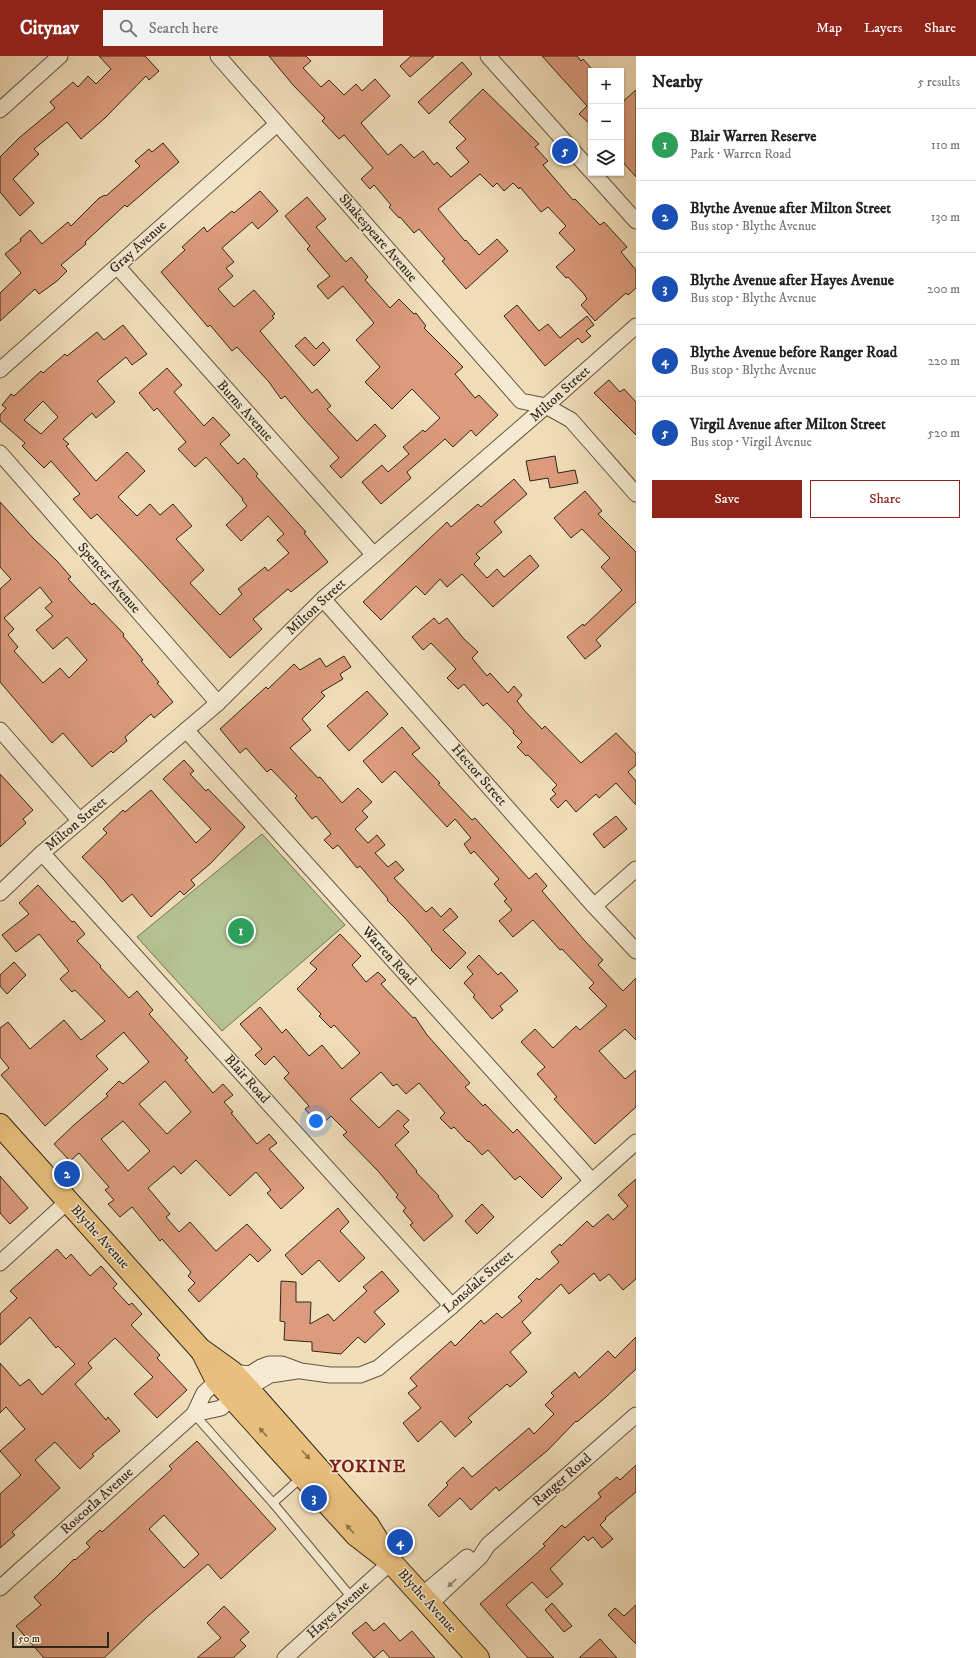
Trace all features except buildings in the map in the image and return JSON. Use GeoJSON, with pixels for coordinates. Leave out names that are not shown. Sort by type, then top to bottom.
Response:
{"type":"FeatureCollection","features":[{"type":"Feature","properties":{"kind":"main road","name":"Blythe Avenue"},"geometry":{"type":"LineString","coordinates":[[0,1125],[240,1394],[368,1525],[391,1562]]}},
{"type":"Feature","properties":{"kind":"main road","name":"Blythe Avenue"},"geometry":{"type":"LineString","coordinates":[[240,1394],[303,1477],[356,1535],[391,1562],[478,1658]]}},
{"type":"Feature","properties":{"kind":"street"},"geometry":{"type":"LineString","coordinates":[[0,110],[60,56]]}},
{"type":"Feature","properties":{"kind":"street","name":"Shakespeare Avenue"},"geometry":{"type":"LineString","coordinates":[[218,56],[521,401],[546,406],[570,420],[636,494]]}},
{"type":"Feature","properties":{"kind":"street"},"geometry":{"type":"LineString","coordinates":[[488,56],[588,168]]}},
{"type":"Feature","properties":{"kind":"street","name":"Gray Avenue"},"geometry":{"type":"LineString","coordinates":[[0,370],[277,124]]}},
{"type":"Feature","properties":{"kind":"street"},"geometry":{"type":"LineString","coordinates":[[596,176],[636,221]]}},
{"type":"Feature","properties":{"kind":"street","name":"Burns Avenue"},"geometry":{"type":"LineString","coordinates":[[117,266],[374,555]]}},
{"type":"Feature","properties":{"kind":"street","name":"Milton Street"},"geometry":{"type":"LineString","coordinates":[[0,893],[42,853],[218,703],[323,599],[636,326]]}},
{"type":"Feature","properties":{"kind":"street","name":"Spencer Avenue"},"geometry":{"type":"LineString","coordinates":[[0,453],[218,703]]}},
{"type":"Feature","properties":{"kind":"street","name":"Hector Street"},"geometry":{"type":"LineString","coordinates":[[323,599],[594,906],[636,951]]}},
{"type":"Feature","properties":{"kind":"street"},"geometry":{"type":"LineString","coordinates":[[0,730],[80,821]]}},
{"type":"Feature","properties":{"kind":"street","name":"Warren Road"},"geometry":{"type":"LineString","coordinates":[[186,730],[592,1181]]}},
{"type":"Feature","properties":{"kind":"street","name":"Blair Road"},"geometry":{"type":"LineString","coordinates":[[42,853],[452,1306]]}},
{"type":"Feature","properties":{"kind":"street"},"geometry":{"type":"LineString","coordinates":[[594,906],[636,869]]}},
{"type":"Feature","properties":{"kind":"street","name":"Lonsdale Street"},"geometry":{"type":"LineString","coordinates":[[225,1377],[250,1374],[269,1364],[282,1364],[302,1371],[348,1376],[360,1375],[378,1368],[452,1306],[636,1142]]}},
{"type":"Feature","properties":{"kind":"street"},"geometry":{"type":"LineString","coordinates":[[0,1262],[68,1201]]}},
{"type":"Feature","properties":{"kind":"street","name":"Lonsdale Street"},"geometry":{"type":"LineString","coordinates":[[240,1394],[270,1376],[302,1371]]}},
{"type":"Feature","properties":{"kind":"street","name":"Roscorla Avenue"},"geometry":{"type":"LineString","coordinates":[[0,1588],[194,1414],[204,1393],[225,1377]]}},
{"type":"Feature","properties":{"kind":"street","name":"Roscorla Avenue"},"geometry":{"type":"LineString","coordinates":[[194,1414],[221,1408],[240,1394]]}},
{"type":"Feature","properties":{"kind":"street","name":"Ranger Road"},"geometry":{"type":"LineString","coordinates":[[426,1600],[480,1557],[488,1545],[636,1415]]}},
{"type":"Feature","properties":{"kind":"street","name":"Hayes Avenue"},"geometry":{"type":"LineString","coordinates":[[285,1658],[391,1562]]}},
{"type":"Feature","properties":{"kind":"lane"},"geometry":{"type":"LineString","coordinates":[[194,1414],[273,1503],[352,1598]]}},
{"type":"Feature","properties":{"kind":"lane"},"geometry":{"type":"LineString","coordinates":[[273,1503],[303,1477]]}},
{"type":"Feature","properties":{"kind":"green space"},"geometry":{"type":"Polygon","coordinates":[[[262,834],[345,925],[222,1031],[137,937],[262,834]]]}},
{"type":"Feature","properties":{"kind":"place","name":"Virgil Avenue after Milton Street"},"geometry":{"type":"Point","coordinates":[565,151]}},
{"type":"Feature","properties":{"kind":"place","name":"Blair Warren Reserve"},"geometry":{"type":"Point","coordinates":[241,931]}},
{"type":"Feature","properties":{"kind":"place","name":"Blythe Avenue after Milton Street"},"geometry":{"type":"Point","coordinates":[67,1174]}},
{"type":"Feature","properties":{"kind":"place","name":"Blythe Avenue after Hayes Avenue"},"geometry":{"type":"Point","coordinates":[314,1498]}},
{"type":"Feature","properties":{"kind":"place","name":"Blythe Avenue before Ranger Road"},"geometry":{"type":"Point","coordinates":[400,1542]}},
{"type":"Feature","properties":{"kind":"district","name":"YOKINE"},"geometry":{"type":"Point","coordinates":[368,1467]}}]}
